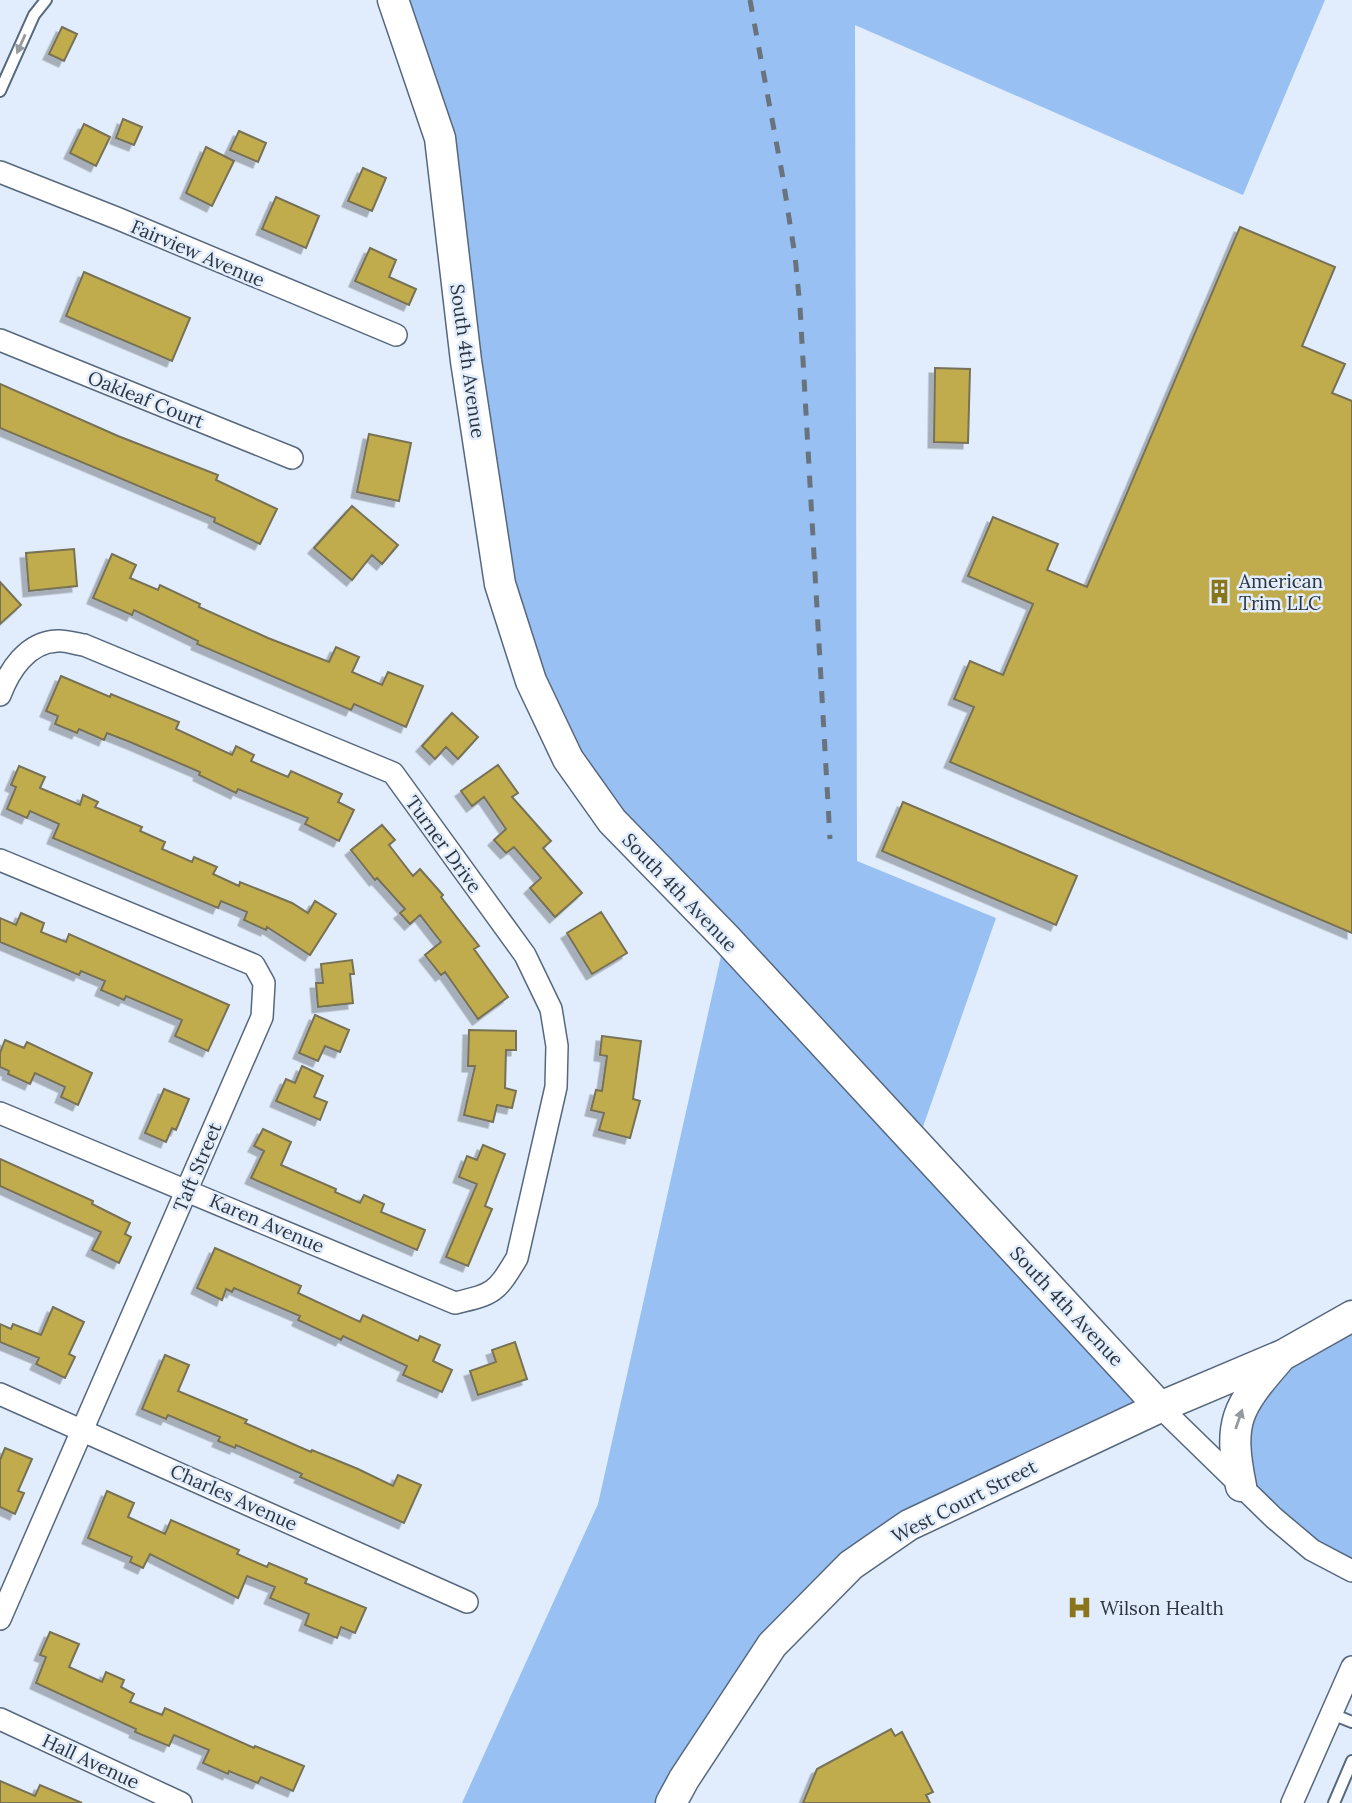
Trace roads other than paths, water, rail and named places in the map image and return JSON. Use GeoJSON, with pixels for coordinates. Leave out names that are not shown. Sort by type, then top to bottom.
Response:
{"type":"FeatureCollection","features":[{"type":"Feature","properties":{"kind":"street","name":"South 4th Avenue"},"geometry":{"type":"LineString","coordinates":[[393,0],[440,138],[466,361],[500,584],[531,681],[568,759],[612,821],[726,938],[1160,1407],[1274,1518],[1312,1550],[1352,1571]]}},
{"type":"Feature","properties":{"kind":"street","name":"Fairview Avenue"},"geometry":{"type":"LineString","coordinates":[[0,172],[396,335]]}},
{"type":"Feature","properties":{"kind":"street","name":"Oakleaf Court"},"geometry":{"type":"LineString","coordinates":[[0,340],[292,458]]}},
{"type":"Feature","properties":{"kind":"street","name":"Turner Drive"},"geometry":{"type":"LineString","coordinates":[[0,695],[8,675],[29,650],[55,640],[84,645],[393,774],[525,955],[551,1009],[557,1046],[556,1087],[517,1258],[503,1281],[487,1296],[455,1303]]}},
{"type":"Feature","properties":{"kind":"street","name":"Taft Street"},"geometry":{"type":"LineString","coordinates":[[0,860],[254,965],[264,983],[262,1017],[0,1619]]}},
{"type":"Feature","properties":{"kind":"street","name":"Karen Avenue"},"geometry":{"type":"LineString","coordinates":[[0,1112],[455,1303]]}},
{"type":"Feature","properties":{"kind":"street","name":"West Court Street"},"geometry":{"type":"LineString","coordinates":[[671,1803],[772,1645],[851,1565],[909,1525],[1160,1407],[1283,1355],[1352,1316]]}},
{"type":"Feature","properties":{"kind":"street"},"geometry":{"type":"LineString","coordinates":[[1241,1486],[1234,1454],[1236,1423],[1250,1392],[1283,1355]]}},
{"type":"Feature","properties":{"kind":"street","name":"Charles Avenue"},"geometry":{"type":"LineString","coordinates":[[0,1394],[467,1602]]}},
{"type":"Feature","properties":{"kind":"street"},"geometry":{"type":"LineString","coordinates":[[1292,1803],[1352,1667]]}},
{"type":"Feature","properties":{"kind":"street","name":"Hall Avenue"},"geometry":{"type":"LineString","coordinates":[[0,1719],[181,1803]]}},
{"type":"Feature","properties":{"kind":"lane"},"geometry":{"type":"LineString","coordinates":[[0,92],[34,15],[46,0]]}},
{"type":"Feature","properties":{"kind":"lane"},"geometry":{"type":"LineString","coordinates":[[1332,1714],[1352,1722]]}},
{"type":"Feature","properties":{"kind":"lane"},"geometry":{"type":"LineString","coordinates":[[1334,1803],[1352,1761]]}},
{"type":"Feature","properties":{"kind":"railway"},"geometry":{"type":"LineString","coordinates":[[750,0],[782,173],[800,307],[830,839]]}},
{"type":"Feature","properties":{"kind":"place","name":"American Trim LLC"},"geometry":{"type":"Point","coordinates":[1219,592]}},
{"type":"Feature","properties":{"kind":"place","name":"Wilson Health"},"geometry":{"type":"Point","coordinates":[1080,1608]}}]}
